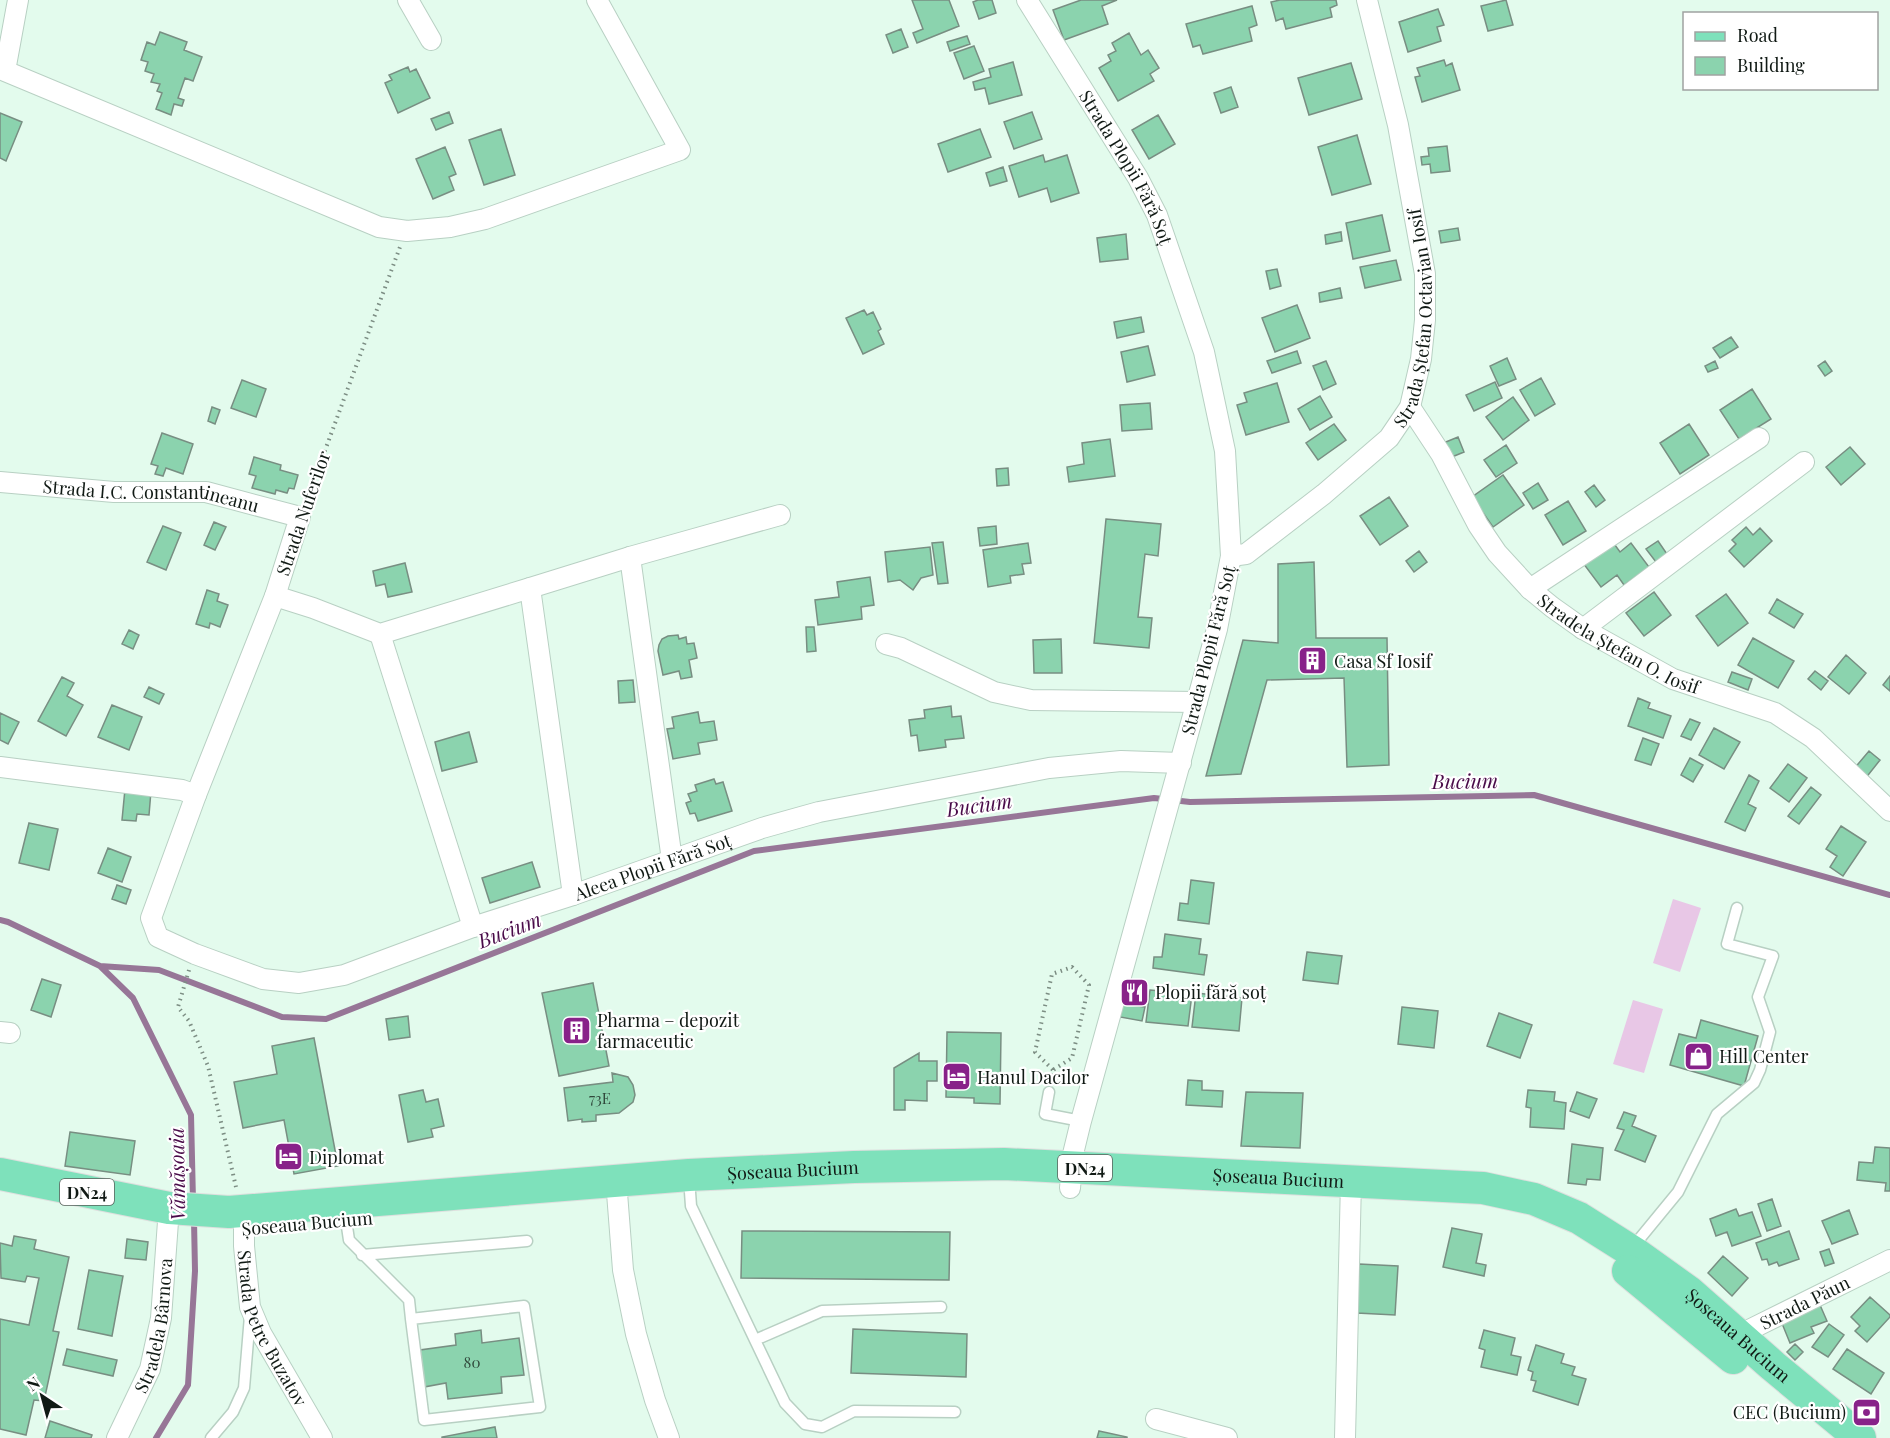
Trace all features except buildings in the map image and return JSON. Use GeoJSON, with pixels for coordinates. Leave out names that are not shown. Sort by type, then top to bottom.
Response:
{"type":"FeatureCollection","features":[{"type":"Feature","properties":{"kind":"main road","name":"Șoseaua Bucium"},"geometry":{"type":"LineString","coordinates":[[237,1219],[690,1184],[887,1166],[1004,1164],[1071,1178],[1351,1191],[1483,1188],[1534,1200],[1579,1218],[1625,1258],[1689,1292],[1737,1348],[1831,1438]]}},
{"type":"Feature","properties":{"kind":"main road","name":"Șoseaua Bucium"},"geometry":{"type":"LineString","coordinates":[[0,1174],[171,1218]]}},
{"type":"Feature","properties":{"kind":"main road","name":"Șoseaua Bucium"},"geometry":{"type":"LineString","coordinates":[[0,1196],[171,1218],[346,1220],[616,1190]]}},
{"type":"Feature","properties":{"kind":"main road","name":"Șoseaua Bucium"},"geometry":{"type":"LineString","coordinates":[[1737,1348],[1860,1438]]}},
{"type":"Feature","properties":{"kind":"street"},"geometry":{"type":"LineString","coordinates":[[18,0],[5,71],[380,227],[407,231],[450,227],[485,219],[680,150],[597,0]]}},
{"type":"Feature","properties":{"kind":"street"},"geometry":{"type":"LineString","coordinates":[[408,0],[431,40]]}},
{"type":"Feature","properties":{"kind":"street","name":"Strada Plopii Fără Soț"},"geometry":{"type":"LineString","coordinates":[[1027,0],[1138,178],[1157,215],[1204,352],[1225,451],[1231,556],[1217,629],[1081,1121],[1073,1154],[1071,1178]]}},
{"type":"Feature","properties":{"kind":"street","name":"Strada Ștefan Octavian Iosif"},"geometry":{"type":"LineString","coordinates":[[1231,556],[1246,555],[1362,463],[1389,438],[1410,407],[1421,359],[1425,320],[1425,274],[1398,125],[1368,0]]}},
{"type":"Feature","properties":{"kind":"street","name":"Stradela Ștefan O. Iosif"},"geometry":{"type":"LineString","coordinates":[[1410,407],[1441,454],[1478,525],[1497,554],[1530,589],[1551,607],[1583,629],[1673,679],[1775,713],[1813,738],[1890,811]]}},
{"type":"Feature","properties":{"kind":"street"},"geometry":{"type":"LineString","coordinates":[[1530,589],[1759,438]]}},
{"type":"Feature","properties":{"kind":"street"},"geometry":{"type":"LineString","coordinates":[[1583,629],[1804,462]]}},
{"type":"Feature","properties":{"kind":"street","name":"Strada I.C. Constantineanu"},"geometry":{"type":"LineString","coordinates":[[0,482],[114,492],[206,492],[300,517]]}},
{"type":"Feature","properties":{"kind":"street"},"geometry":{"type":"LineString","coordinates":[[275,596],[380,634],[630,557],[780,515]]}},
{"type":"Feature","properties":{"kind":"street","name":"Strada Nuferilor"},"geometry":{"type":"LineString","coordinates":[[151,918],[196,795],[275,596],[300,517]]}},
{"type":"Feature","properties":{"kind":"street"},"geometry":{"type":"LineString","coordinates":[[630,557],[672,860]]}},
{"type":"Feature","properties":{"kind":"street"},"geometry":{"type":"LineString","coordinates":[[530,588],[573,895]]}},
{"type":"Feature","properties":{"kind":"street"},"geometry":{"type":"LineString","coordinates":[[380,634],[473,927]]}},
{"type":"Feature","properties":{"kind":"street"},"geometry":{"type":"LineString","coordinates":[[886,644],[901,648],[994,692],[1031,700],[1197,702]]}},
{"type":"Feature","properties":{"kind":"street","name":"Aleea Plopii Fără Soț"},"geometry":{"type":"LineString","coordinates":[[151,918],[158,937],[195,954],[263,979],[299,983],[344,975],[473,927],[573,895],[762,828],[819,812],[1038,770],[1121,761],[1181,763]]}},
{"type":"Feature","properties":{"kind":"street"},"geometry":{"type":"LineString","coordinates":[[0,767],[182,790],[196,795]]}},
{"type":"Feature","properties":{"kind":"street"},"geometry":{"type":"LineString","coordinates":[[616,1190],[623,1270],[636,1334],[655,1400],[669,1438]]}},
{"type":"Feature","properties":{"kind":"street"},"geometry":{"type":"LineString","coordinates":[[1345,1438],[1351,1191]]}},
{"type":"Feature","properties":{"kind":"street","name":"Stradela Bârnova"},"geometry":{"type":"LineString","coordinates":[[117,1438],[150,1369],[161,1318],[171,1218]]}},
{"type":"Feature","properties":{"kind":"street","name":"Strada Petre Buzatov"},"geometry":{"type":"LineString","coordinates":[[237,1219],[244,1246],[250,1307],[261,1333],[322,1438]]}},
{"type":"Feature","properties":{"kind":"street","name":"Strada Păun"},"geometry":{"type":"LineString","coordinates":[[1737,1348],[1751,1329],[1890,1260]]}},
{"type":"Feature","properties":{"kind":"street"},"geometry":{"type":"LineString","coordinates":[[1156,1419],[1227,1438]]}},
{"type":"Feature","properties":{"kind":"lane"},"geometry":{"type":"LineString","coordinates":[[1625,1258],[1657,1215],[1678,1192],[1717,1114],[1754,1083],[1760,1070],[1770,1032],[1758,997],[1773,956],[1727,944],[1737,908]]}},
{"type":"Feature","properties":{"kind":"lane"},"geometry":{"type":"LineString","coordinates":[[1049,1092],[1045,1114],[1081,1121]]}},
{"type":"Feature","properties":{"kind":"lane"},"geometry":{"type":"LineString","coordinates":[[690,1184],[691,1206],[785,1403],[805,1424],[822,1426],[854,1411],[955,1412]]}},
{"type":"Feature","properties":{"kind":"lane"},"geometry":{"type":"LineString","coordinates":[[346,1220],[349,1240],[409,1300],[411,1319],[424,1420],[540,1407],[524,1306],[411,1319]]}},
{"type":"Feature","properties":{"kind":"lane"},"geometry":{"type":"LineString","coordinates":[[362,1255],[527,1241]]}},
{"type":"Feature","properties":{"kind":"lane"},"geometry":{"type":"LineString","coordinates":[[211,1438],[233,1412],[244,1388],[250,1307]]}},
{"type":"Feature","properties":{"kind":"lane"},"geometry":{"type":"LineString","coordinates":[[755,1340],[822,1311],[941,1307]]}},
{"type":"Feature","properties":{"kind":"path","name":"Strada Nuferilor"},"geometry":{"type":"LineString","coordinates":[[300,517],[407,231]]}},
{"type":"Feature","properties":{"kind":"path"},"geometry":{"type":"LineString","coordinates":[[191,964],[178,1007],[189,1021],[208,1066],[237,1194],[237,1219]]}},
{"type":"Feature","properties":{"kind":"path"},"geometry":{"type":"LineString","coordinates":[[1072,968],[1089,985],[1072,1058],[1053,1070],[1035,1052],[1052,974],[1072,968]]}},
{"type":"Feature","properties":{"kind":"shaded area"},"geometry":{"type":"Polygon","coordinates":[[[1673,899],[1701,908],[1680,972],[1653,963],[1673,899]]]}},
{"type":"Feature","properties":{"kind":"shaded area"},"geometry":{"type":"Polygon","coordinates":[[[1633,1000],[1663,1009],[1644,1073],[1613,1064],[1633,1000]]]}},
{"type":"Feature","properties":{"kind":"waterway","name":"Bucium"},"geometry":{"type":"LineString","coordinates":[[100,966],[159,970],[282,1017],[326,1019],[754,851],[1154,798],[1190,802],[1534,795],[1890,895]]}},
{"type":"Feature","properties":{"kind":"waterway","name":"Vămășoaia"},"geometry":{"type":"LineString","coordinates":[[0,920],[100,966],[133,998],[191,1115],[193,1201]]}},
{"type":"Feature","properties":{"kind":"waterway","name":"Vămășoaia"},"geometry":{"type":"LineString","coordinates":[[156,1438],[188,1385],[195,1271],[194,1220]]}},
{"type":"Feature","properties":{"kind":"place","name":"Casa Sf Iosif"},"geometry":{"type":"Point","coordinates":[1313,661]}},
{"type":"Feature","properties":{"kind":"place","name":"Plopii fără soț"},"geometry":{"type":"Point","coordinates":[1134,992]}},
{"type":"Feature","properties":{"kind":"place","name":"Pharma – depozit farmaceutic"},"geometry":{"type":"Point","coordinates":[576,1030]}},
{"type":"Feature","properties":{"kind":"place","name":"Hill Center"},"geometry":{"type":"Point","coordinates":[1698,1056]}},
{"type":"Feature","properties":{"kind":"place","name":"Hanul Dacilor"},"geometry":{"type":"Point","coordinates":[956,1077]}},
{"type":"Feature","properties":{"kind":"place","name":"Diplomat"},"geometry":{"type":"Point","coordinates":[288,1157]}},
{"type":"Feature","properties":{"kind":"place","name":"CEC (Bucium)"},"geometry":{"type":"Point","coordinates":[1867,1412]}}]}
